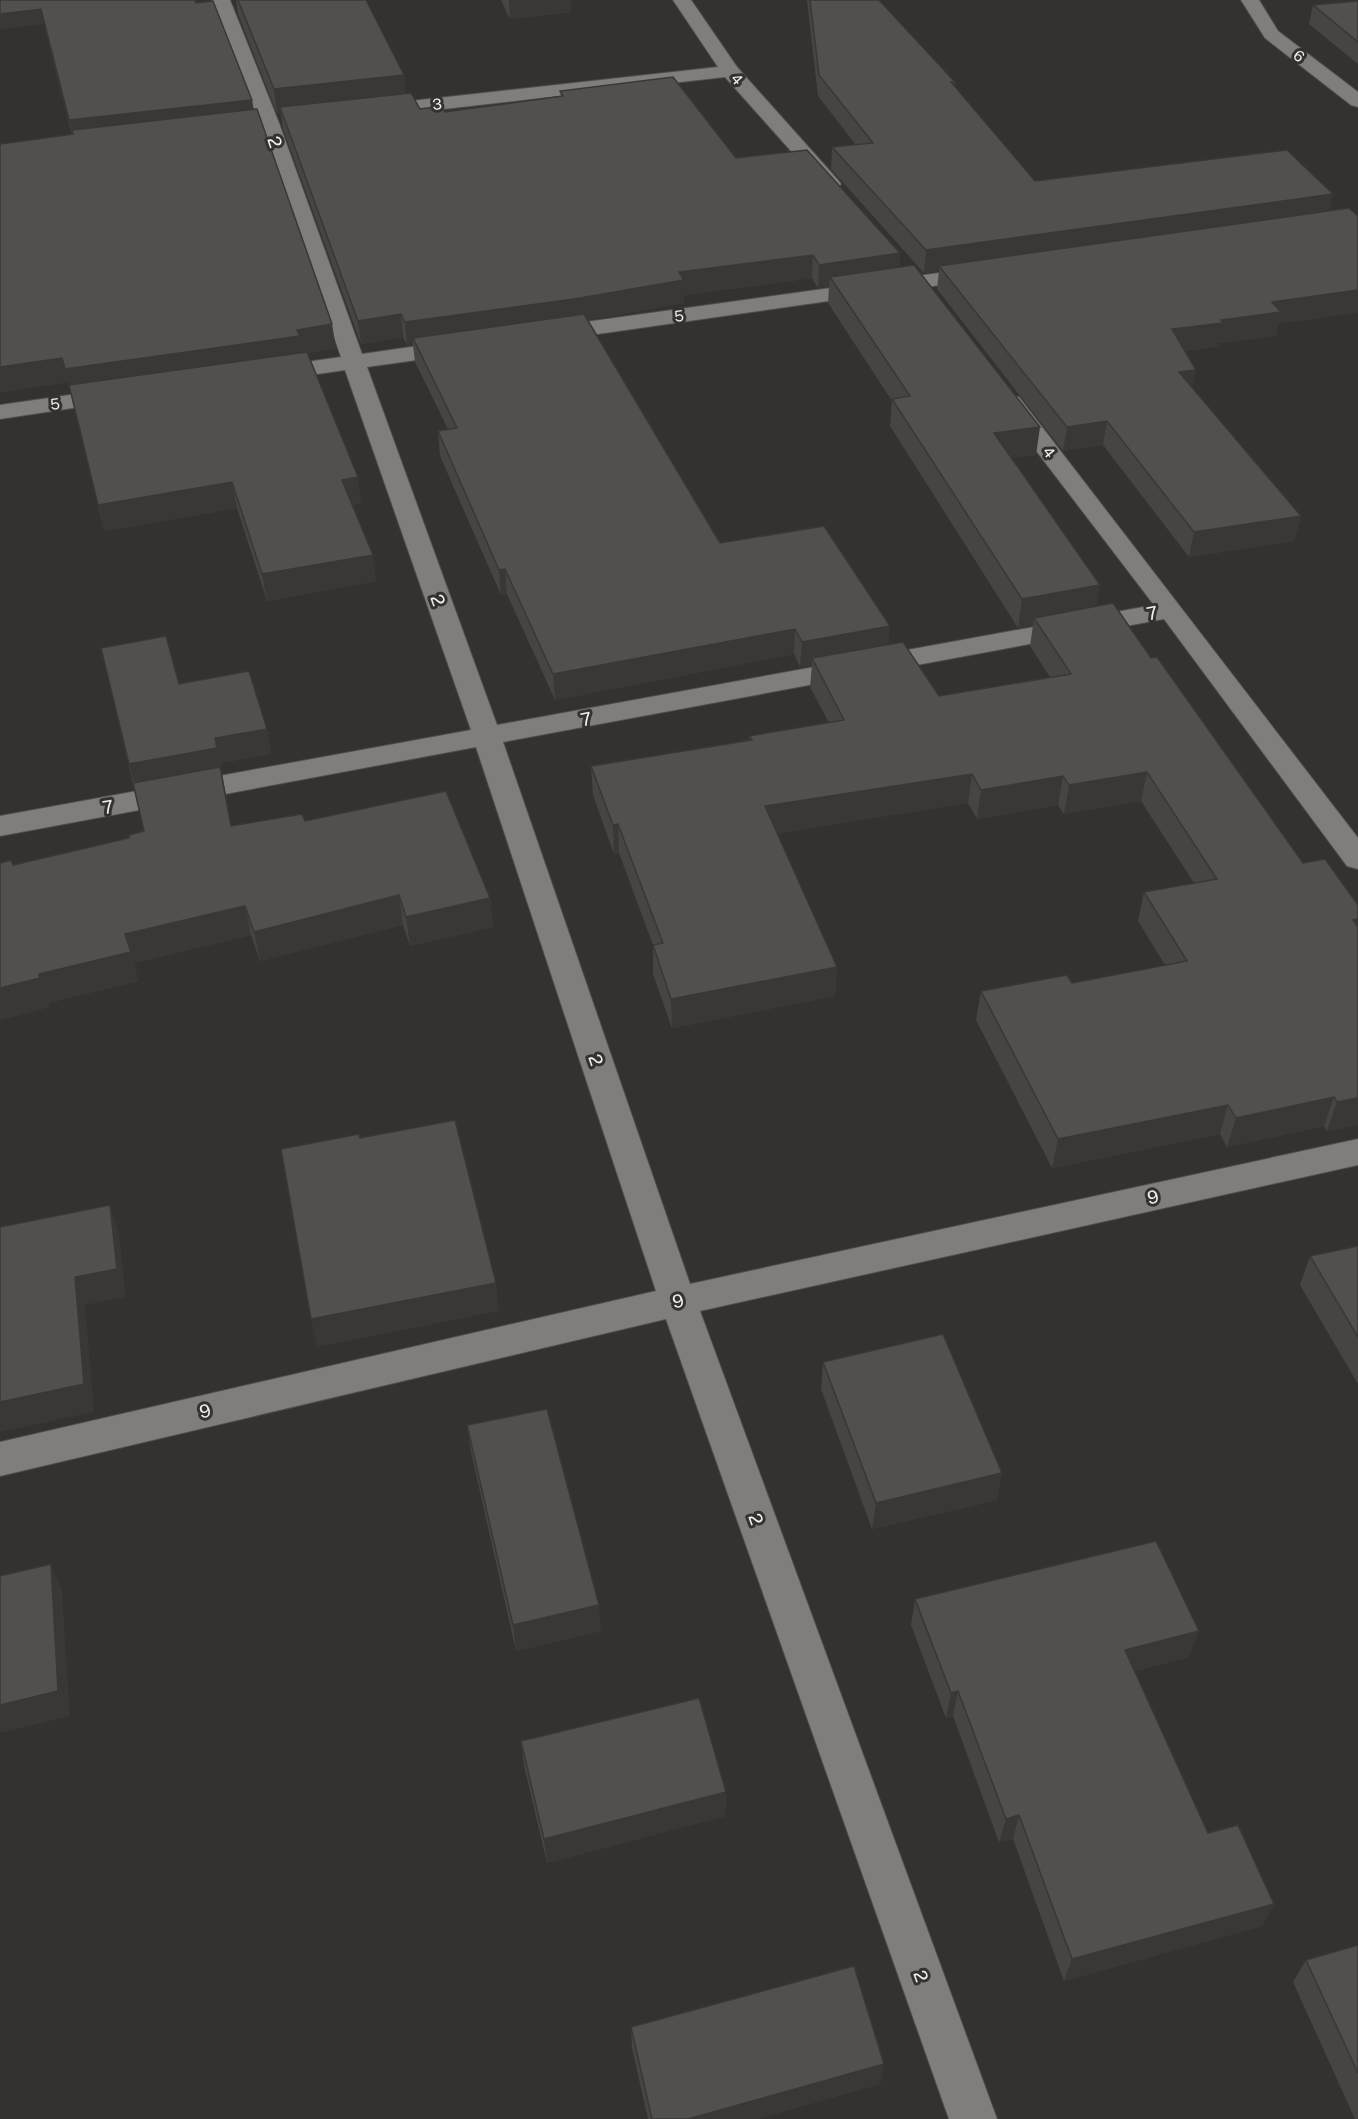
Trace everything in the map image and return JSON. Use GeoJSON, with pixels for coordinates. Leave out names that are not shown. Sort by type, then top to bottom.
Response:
{"type":"FeatureCollection","features":[{"type":"Feature","properties":{"kind":"street","name":"2"},"geometry":{"type":"LineString","coordinates":[[221,0],[269,123],[487,737],[678,1301],[973,2119]]}},
{"type":"Feature","properties":{"kind":"street","name":"4"},"geometry":{"type":"LineString","coordinates":[[682,0],[730,71],[848,203]]}},
{"type":"Feature","properties":{"kind":"street","name":"6"},"geometry":{"type":"LineString","coordinates":[[1254,0],[1271,34],[1358,101]]}},
{"type":"Feature","properties":{"kind":"street","name":"3"},"geometry":{"type":"LineString","coordinates":[[351,114],[730,71]]}},
{"type":"Feature","properties":{"kind":"street","name":"5"},"geometry":{"type":"LineString","coordinates":[[530,337],[999,270]]}},
{"type":"Feature","properties":{"kind":"street"},"geometry":{"type":"LineString","coordinates":[[247,377],[483,344]]}},
{"type":"Feature","properties":{"kind":"street","name":"4"},"geometry":{"type":"LineString","coordinates":[[997,385],[1171,610],[1358,859]]}},
{"type":"Feature","properties":{"kind":"street","name":"5"},"geometry":{"type":"LineString","coordinates":[[0,412],[141,392]]}},
{"type":"Feature","properties":{"kind":"street","name":"7"},"geometry":{"type":"LineString","coordinates":[[0,826],[1171,610]]}},
{"type":"Feature","properties":{"kind":"street","name":"9"},"geometry":{"type":"LineString","coordinates":[[0,1459],[678,1301],[1358,1152]]}},
{"type":"Feature","properties":{"kind":"building"},"geometry":{"type":"Polygon","coordinates":[[[0,0],[195,0],[196,3],[213,1],[252,100],[69,120],[41,9],[0,14],[0,0]]]}},
{"type":"Feature","properties":{"kind":"building"},"geometry":{"type":"Polygon","coordinates":[[[238,0],[366,0],[404,75],[274,89],[238,0]]]}},
{"type":"Feature","properties":{"kind":"building"},"geometry":{"type":"Polygon","coordinates":[[[810,0],[879,0],[955,82],[951,82],[1035,181],[1287,150],[1333,194],[926,250],[832,147],[873,143],[819,75],[810,0]]]}},
{"type":"Feature","properties":{"kind":"building"},"geometry":{"type":"Polygon","coordinates":[[[1358,1],[1358,42],[1313,5],[1358,1]]]}},
{"type":"Feature","properties":{"kind":"building"},"geometry":{"type":"Polygon","coordinates":[[[673,77],[736,158],[807,150],[900,253],[819,265],[813,255],[679,272],[684,280],[574,299],[405,322],[401,314],[358,321],[280,107],[411,93],[420,109],[442,106],[445,112],[563,96],[560,91],[673,77]]]}},
{"type":"Feature","properties":{"kind":"building"},"geometry":{"type":"Polygon","coordinates":[[[257,109],[332,324],[297,330],[300,336],[65,369],[62,358],[0,367],[0,144],[73,134],[72,130],[257,109]]]}},
{"type":"Feature","properties":{"kind":"building"},"geometry":{"type":"Polygon","coordinates":[[[1349,208],[1358,216],[1358,290],[1272,302],[1281,312],[1221,320],[1223,323],[1172,329],[1196,370],[1179,372],[1301,516],[1194,532],[1107,421],[1067,427],[939,266],[1349,208]]]}},
{"type":"Feature","properties":{"kind":"building"},"geometry":{"type":"Polygon","coordinates":[[[914,265],[1040,427],[994,433],[1100,585],[1022,599],[892,399],[910,396],[830,277],[914,265]]]}},
{"type":"Feature","properties":{"kind":"building"},"geometry":{"type":"Polygon","coordinates":[[[584,314],[720,543],[824,526],[890,626],[802,642],[795,629],[553,674],[505,569],[499,570],[438,431],[457,428],[413,338],[584,314]]]}},
{"type":"Feature","properties":{"kind":"building"},"geometry":{"type":"Polygon","coordinates":[[[307,352],[358,477],[342,480],[373,555],[262,574],[232,482],[98,505],[69,385],[307,352]]]}},
{"type":"Feature","properties":{"kind":"building"},"geometry":{"type":"Polygon","coordinates":[[[1113,603],[1151,658],[1157,657],[1303,863],[1325,859],[1358,905],[1358,919],[1353,920],[1358,927],[1358,1098],[1337,1102],[1334,1097],[1236,1118],[1228,1105],[1058,1139],[981,991],[1067,975],[1072,983],[1187,961],[1144,892],[1217,879],[1147,772],[1069,785],[1063,776],[981,790],[972,774],[765,806],[837,967],[671,999],[653,945],[663,943],[618,824],[613,825],[591,766],[752,740],[749,736],[844,720],[812,658],[903,642],[939,696],[1071,674],[1034,618],[1113,603]]]}},
{"type":"Feature","properties":{"kind":"building"},"geometry":{"type":"Polygon","coordinates":[[[166,636],[179,684],[249,671],[267,729],[215,738],[217,748],[129,764],[101,648],[166,636]]]}},
{"type":"Feature","properties":{"kind":"building"},"geometry":{"type":"Polygon","coordinates":[[[220,767],[231,826],[302,814],[305,821],[446,791],[490,898],[406,917],[399,895],[254,932],[245,906],[125,934],[131,952],[39,974],[40,978],[0,988],[0,863],[11,860],[13,865],[129,838],[129,835],[144,831],[133,783],[220,767]]]}},
{"type":"Feature","properties":{"kind":"building"},"geometry":{"type":"Polygon","coordinates":[[[455,1120],[496,1283],[311,1319],[281,1149],[359,1134],[360,1138],[455,1120]]]}},
{"type":"Feature","properties":{"kind":"building"},"geometry":{"type":"Polygon","coordinates":[[[110,1205],[117,1269],[75,1277],[84,1384],[0,1402],[0,1227],[110,1205]]]}},
{"type":"Feature","properties":{"kind":"building"},"geometry":{"type":"Polygon","coordinates":[[[1358,1246],[1358,1337],[1310,1256],[1358,1246]]]}},
{"type":"Feature","properties":{"kind":"building"},"geometry":{"type":"Polygon","coordinates":[[[943,1334],[1002,1473],[876,1503],[823,1362],[943,1334]]]}},
{"type":"Feature","properties":{"kind":"building"},"geometry":{"type":"Polygon","coordinates":[[[547,1409],[599,1605],[513,1625],[467,1425],[547,1409]]]}},
{"type":"Feature","properties":{"kind":"building"},"geometry":{"type":"Polygon","coordinates":[[[1156,1541],[1199,1631],[1125,1650],[1208,1833],[1238,1825],[1274,1904],[1072,1959],[1019,1815],[1006,1819],[958,1691],[951,1693],[915,1599],[1156,1541]]]}},
{"type":"Feature","properties":{"kind":"building"},"geometry":{"type":"Polygon","coordinates":[[[51,1564],[58,1691],[0,1705],[0,1576],[51,1564]]]}},
{"type":"Feature","properties":{"kind":"building"},"geometry":{"type":"Polygon","coordinates":[[[699,1698],[726,1792],[544,1839],[521,1741],[699,1698]]]}},
{"type":"Feature","properties":{"kind":"building"},"geometry":{"type":"Polygon","coordinates":[[[1358,1945],[1358,2073],[1306,1960],[1358,1945]]]}},
{"type":"Feature","properties":{"kind":"building"},"geometry":{"type":"Polygon","coordinates":[[[854,1966],[884,2064],[688,2119],[652,2119],[631,2027],[854,1966]]]}}]}
